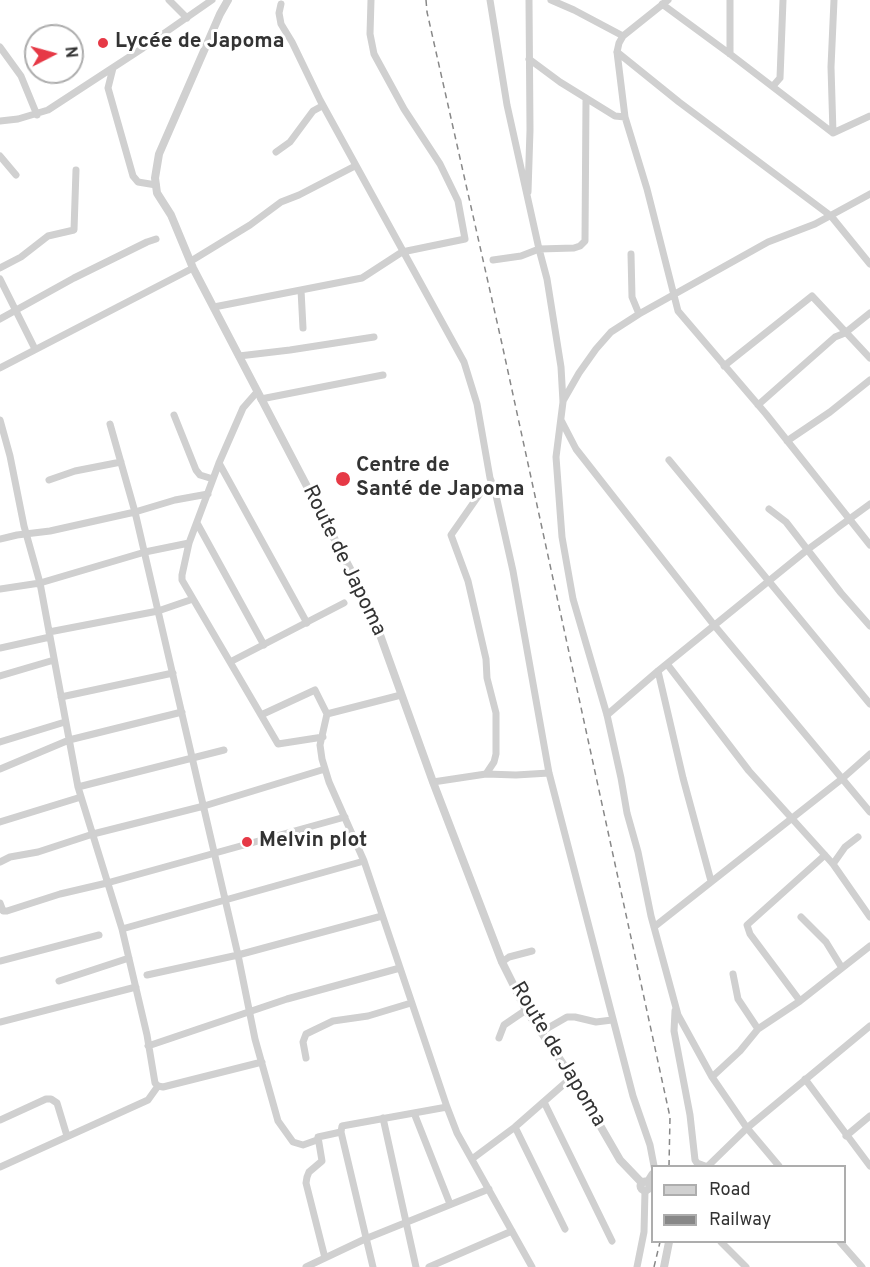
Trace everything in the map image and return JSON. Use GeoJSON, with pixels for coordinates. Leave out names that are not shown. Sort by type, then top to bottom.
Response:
{"type":"FeatureCollection","features":[{"type":"Feature","properties":{"kind":"street"},"geometry":{"type":"LineString","coordinates":[[169,0],[187,18]]}},
{"type":"Feature","properties":{"kind":"street"},"geometry":{"type":"LineString","coordinates":[[0,121],[37,115],[48,110],[212,0]]}},
{"type":"Feature","properties":{"kind":"street"},"geometry":{"type":"LineString","coordinates":[[113,68],[108,88],[133,176],[138,182],[156,185],[156,165],[159,154],[228,0]]}},
{"type":"Feature","properties":{"kind":"street"},"geometry":{"type":"LineString","coordinates":[[213,307],[362,278],[402,252],[465,238],[458,201],[440,164],[404,109],[374,54],[370,34],[371,0]]}},
{"type":"Feature","properties":{"kind":"street"},"geometry":{"type":"LineString","coordinates":[[490,0],[507,105],[548,284],[561,368],[563,402],[556,457],[562,537],[573,599],[607,715],[627,813],[676,1009],[712,1077],[747,1128],[777,1165]]}},
{"type":"Feature","properties":{"kind":"street"},"geometry":{"type":"LineString","coordinates":[[527,197],[530,168],[529,0]]}},
{"type":"Feature","properties":{"kind":"street"},"geometry":{"type":"LineString","coordinates":[[551,0],[623,36]]}},
{"type":"Feature","properties":{"kind":"street"},"geometry":{"type":"LineString","coordinates":[[730,0],[730,54]]}},
{"type":"Feature","properties":{"kind":"street"},"geometry":{"type":"LineString","coordinates":[[773,86],[778,84],[780,78],[783,0]]}},
{"type":"Feature","properties":{"kind":"street"},"geometry":{"type":"LineString","coordinates":[[833,133],[831,68],[834,0]]}},
{"type":"Feature","properties":{"kind":"street"},"geometry":{"type":"LineString","coordinates":[[833,133],[664,2],[623,36],[619,43],[617,52],[625,117],[647,189],[672,296],[678,311],[758,405],[870,545]]}},
{"type":"Feature","properties":{"kind":"street"},"geometry":{"type":"LineString","coordinates":[[281,4],[279,13],[281,24],[322,105],[464,362],[479,416],[491,483],[495,491],[513,571],[549,773],[612,1020],[635,1106],[650,1145],[654,1165]]}},
{"type":"Feature","properties":{"kind":"street"},"geometry":{"type":"LineString","coordinates":[[0,47],[21,76],[37,115]]}},
{"type":"Feature","properties":{"kind":"street"},"geometry":{"type":"LineString","coordinates":[[617,52],[679,102],[831,216],[870,264]]}},
{"type":"Feature","properties":{"kind":"street"},"geometry":{"type":"LineString","coordinates":[[529,59],[555,80],[586,99],[615,116],[625,117]]}},
{"type":"Feature","properties":{"kind":"street"},"geometry":{"type":"LineString","coordinates":[[493,260],[521,256],[539,249],[574,248],[580,246],[585,240],[586,99]]}},
{"type":"Feature","properties":{"kind":"street"},"geometry":{"type":"LineString","coordinates":[[276,152],[290,142],[313,111],[322,105]]}},
{"type":"Feature","properties":{"kind":"street"},"geometry":{"type":"LineString","coordinates":[[833,133],[870,116]]}},
{"type":"Feature","properties":{"kind":"street"},"geometry":{"type":"LineString","coordinates":[[0,156],[16,175]]}},
{"type":"Feature","properties":{"kind":"street"},"geometry":{"type":"LineString","coordinates":[[0,368],[25,357],[35,349],[192,265],[281,202],[300,195],[356,166]]}},
{"type":"Feature","properties":{"kind":"street"},"geometry":{"type":"LineString","coordinates":[[0,268],[21,257],[48,236],[74,230],[76,170]]}},
{"type":"Feature","properties":{"kind":"street","name":"Route de Japoma"},"geometry":{"type":"LineString","coordinates":[[156,185],[157,193],[171,215],[213,307],[370,607],[433,783],[502,962],[526,1010],[572,1077],[620,1160],[648,1184]]}},
{"type":"Feature","properties":{"kind":"street"},"geometry":{"type":"LineString","coordinates":[[563,402],[579,373],[605,338],[639,314],[768,242],[831,216],[870,194]]}},
{"type":"Feature","properties":{"kind":"street"},"geometry":{"type":"LineString","coordinates":[[0,320],[74,278],[156,239]]}},
{"type":"Feature","properties":{"kind":"street"},"geometry":{"type":"LineString","coordinates":[[631,254],[632,297],[639,314]]}},
{"type":"Feature","properties":{"kind":"street"},"geometry":{"type":"LineString","coordinates":[[0,279],[35,349]]}},
{"type":"Feature","properties":{"kind":"street"},"geometry":{"type":"LineString","coordinates":[[302,290],[303,328]]}},
{"type":"Feature","properties":{"kind":"street"},"geometry":{"type":"LineString","coordinates":[[724,366],[812,296],[870,357]]}},
{"type":"Feature","properties":{"kind":"street"},"geometry":{"type":"LineString","coordinates":[[758,405],[836,337],[870,314]]}},
{"type":"Feature","properties":{"kind":"street"},"geometry":{"type":"LineString","coordinates":[[239,356],[374,337]]}},
{"type":"Feature","properties":{"kind":"street"},"geometry":{"type":"LineString","coordinates":[[323,737],[278,744],[182,580],[182,574],[189,543],[243,408],[259,395],[383,375]]}},
{"type":"Feature","properties":{"kind":"street"},"geometry":{"type":"LineString","coordinates":[[787,441],[830,412],[870,380]]}},
{"type":"Feature","properties":{"kind":"street"},"geometry":{"type":"LineString","coordinates":[[174,415],[196,470],[200,475],[213,479]]}},
{"type":"Feature","properties":{"kind":"street"},"geometry":{"type":"LineString","coordinates":[[0,420],[26,534],[40,583],[78,788],[122,929],[155,1083],[163,1087],[261,1062]]}},
{"type":"Feature","properties":{"kind":"street"},"geometry":{"type":"LineString","coordinates":[[561,420],[576,449],[714,625],[870,812]]}},
{"type":"Feature","properties":{"kind":"street"},"geometry":{"type":"LineString","coordinates":[[110,424],[145,552],[261,1062],[278,1121],[292,1142],[303,1144],[317,1140],[320,1135],[341,1132]]}},
{"type":"Feature","properties":{"kind":"street"},"geometry":{"type":"LineString","coordinates":[[0,460],[10,456]]}},
{"type":"Feature","properties":{"kind":"street"},"geometry":{"type":"LineString","coordinates":[[669,460],[870,704]]}},
{"type":"Feature","properties":{"kind":"street"},"geometry":{"type":"LineString","coordinates":[[49,480],[75,471],[120,462]]}},
{"type":"Feature","properties":{"kind":"street"},"geometry":{"type":"LineString","coordinates":[[219,464],[307,622]]}},
{"type":"Feature","properties":{"kind":"street"},"geometry":{"type":"LineString","coordinates":[[486,774],[496,754],[496,713],[468,581],[451,535],[481,492],[491,483]]}},
{"type":"Feature","properties":{"kind":"street"},"geometry":{"type":"LineString","coordinates":[[0,540],[50,531],[208,494]]}},
{"type":"Feature","properties":{"kind":"street"},"geometry":{"type":"LineString","coordinates":[[607,715],[807,550],[870,504]]}},
{"type":"Feature","properties":{"kind":"street"},"geometry":{"type":"LineString","coordinates":[[769,509],[786,522],[870,626]]}},
{"type":"Feature","properties":{"kind":"street"},"geometry":{"type":"LineString","coordinates":[[197,523],[264,645]]}},
{"type":"Feature","properties":{"kind":"street"},"geometry":{"type":"LineString","coordinates":[[0,589],[40,583],[145,552],[189,543]]}},
{"type":"Feature","properties":{"kind":"street"},"geometry":{"type":"LineString","coordinates":[[0,648],[158,611],[193,599]]}},
{"type":"Feature","properties":{"kind":"street"},"geometry":{"type":"LineString","coordinates":[[230,662],[344,603]]}},
{"type":"Feature","properties":{"kind":"street"},"geometry":{"type":"LineString","coordinates":[[0,676],[54,660]]}},
{"type":"Feature","properties":{"kind":"street"},"geometry":{"type":"LineString","coordinates":[[667,664],[748,771],[833,864],[870,917]]}},
{"type":"Feature","properties":{"kind":"street"},"geometry":{"type":"LineString","coordinates":[[658,671],[683,778],[711,881]]}},
{"type":"Feature","properties":{"kind":"street"},"geometry":{"type":"LineString","coordinates":[[61,697],[173,673]]}},
{"type":"Feature","properties":{"kind":"street"},"geometry":{"type":"LineString","coordinates":[[261,715],[315,690],[327,714],[320,744],[325,769],[364,861],[447,1107],[457,1133],[532,1267]]}},
{"type":"Feature","properties":{"kind":"street"},"geometry":{"type":"LineString","coordinates":[[327,714],[401,695]]}},
{"type":"Feature","properties":{"kind":"street"},"geometry":{"type":"LineString","coordinates":[[0,769],[69,740],[182,711]]}},
{"type":"Feature","properties":{"kind":"street"},"geometry":{"type":"LineString","coordinates":[[0,742],[65,722]]}},
{"type":"Feature","properties":{"kind":"street"},"geometry":{"type":"LineString","coordinates":[[78,788],[224,750]]}},
{"type":"Feature","properties":{"kind":"street"},"geometry":{"type":"LineString","coordinates":[[654,927],[843,778],[870,754]]}},
{"type":"Feature","properties":{"kind":"street"},"geometry":{"type":"LineString","coordinates":[[0,862],[10,857],[38,852],[93,834],[204,806],[325,769]]}},
{"type":"Feature","properties":{"kind":"street"},"geometry":{"type":"LineString","coordinates":[[433,783],[486,774],[549,773]]}},
{"type":"Feature","properties":{"kind":"street"},"geometry":{"type":"LineString","coordinates":[[0,822],[81,797]]}},
{"type":"Feature","properties":{"kind":"street"},"geometry":{"type":"LineString","coordinates":[[0,903],[3,911],[7,911],[60,894],[345,816]]}},
{"type":"Feature","properties":{"kind":"street"},"geometry":{"type":"LineString","coordinates":[[833,864],[845,847],[858,837]]}},
{"type":"Feature","properties":{"kind":"street"},"geometry":{"type":"LineString","coordinates":[[800,1001],[747,930],[747,926],[825,855]]}},
{"type":"Feature","properties":{"kind":"street"},"geometry":{"type":"LineString","coordinates":[[122,929],[225,898],[364,861]]}},
{"type":"Feature","properties":{"kind":"street"},"geometry":{"type":"LineString","coordinates":[[147,975],[238,955],[382,916]]}},
{"type":"Feature","properties":{"kind":"street"},"geometry":{"type":"LineString","coordinates":[[801,918],[826,942],[842,968]]}},
{"type":"Feature","properties":{"kind":"street"},"geometry":{"type":"LineString","coordinates":[[0,961],[99,935]]}},
{"type":"Feature","properties":{"kind":"street"},"geometry":{"type":"LineString","coordinates":[[712,1077],[740,1051],[758,1029],[800,1001],[870,946]]}},
{"type":"Feature","properties":{"kind":"street"},"geometry":{"type":"LineString","coordinates":[[502,962],[509,957],[532,951]]}},
{"type":"Feature","properties":{"kind":"street"},"geometry":{"type":"LineString","coordinates":[[59,981],[129,958]]}},
{"type":"Feature","properties":{"kind":"street"},"geometry":{"type":"LineString","coordinates":[[148,1046],[287,999],[400,968]]}},
{"type":"Feature","properties":{"kind":"street"},"geometry":{"type":"LineString","coordinates":[[733,974],[738,999],[758,1029]]}},
{"type":"Feature","properties":{"kind":"street"},"geometry":{"type":"LineString","coordinates":[[0,1022],[136,987]]}},
{"type":"Feature","properties":{"kind":"street"},"geometry":{"type":"LineString","coordinates":[[306,1058],[303,1042],[306,1034],[333,1020],[368,1016],[411,1003]]}},
{"type":"Feature","properties":{"kind":"street"},"geometry":{"type":"LineString","coordinates":[[676,1009],[674,1031],[690,1115],[693,1150],[697,1163],[702,1165]]}},
{"type":"Feature","properties":{"kind":"street"},"geometry":{"type":"LineString","coordinates":[[499,1038],[504,1025],[526,1010]]}},
{"type":"Feature","properties":{"kind":"street"},"geometry":{"type":"LineString","coordinates":[[541,1032],[567,1017],[596,1022],[612,1020]]}},
{"type":"Feature","properties":{"kind":"street"},"geometry":{"type":"LineString","coordinates":[[708,1165],[747,1128],[870,1026]]}},
{"type":"Feature","properties":{"kind":"street"},"geometry":{"type":"LineString","coordinates":[[472,1159],[515,1127],[572,1077]]}},
{"type":"Feature","properties":{"kind":"street"},"geometry":{"type":"LineString","coordinates":[[805,1079],[870,1166]]}},
{"type":"Feature","properties":{"kind":"street"},"geometry":{"type":"LineString","coordinates":[[0,1167],[148,1100],[158,1086]]}},
{"type":"Feature","properties":{"kind":"street"},"geometry":{"type":"LineString","coordinates":[[0,1120],[46,1099],[51,1099],[57,1103],[67,1136]]}},
{"type":"Feature","properties":{"kind":"street"},"geometry":{"type":"LineString","coordinates":[[544,1102],[612,1241]]}},
{"type":"Feature","properties":{"kind":"street"},"geometry":{"type":"LineString","coordinates":[[373,1267],[341,1132],[342,1126],[447,1107]]}},
{"type":"Feature","properties":{"kind":"street"},"geometry":{"type":"LineString","coordinates":[[414,1113],[450,1204]]}},
{"type":"Feature","properties":{"kind":"street"},"geometry":{"type":"LineString","coordinates":[[846,1136],[870,1116]]}},
{"type":"Feature","properties":{"kind":"street"},"geometry":{"type":"LineString","coordinates":[[383,1118],[417,1267]]}},
{"type":"Feature","properties":{"kind":"street"},"geometry":{"type":"LineString","coordinates":[[515,1127],[565,1228]]}},
{"type":"Feature","properties":{"kind":"street"},"geometry":{"type":"LineString","coordinates":[[317,1140],[322,1161],[309,1172],[306,1183],[325,1258]]}},
{"type":"Feature","properties":{"kind":"street"},"geometry":{"type":"LineString","coordinates":[[637,1267],[644,1232],[648,1184]]}},
{"type":"Feature","properties":{"kind":"street"},"geometry":{"type":"LineString","coordinates":[[306,1267],[406,1222],[489,1190]]}},
{"type":"Feature","properties":{"kind":"street"},"geometry":{"type":"LineString","coordinates":[[429,1267],[512,1230]]}},
{"type":"Feature","properties":{"kind":"street"},"geometry":{"type":"LineString","coordinates":[[664,1267],[669,1243]]}},
{"type":"Feature","properties":{"kind":"street"},"geometry":{"type":"LineString","coordinates":[[723,1243],[746,1267]]}},
{"type":"Feature","properties":{"kind":"street"},"geometry":{"type":"LineString","coordinates":[[841,1243],[862,1267]]}},
{"type":"Feature","properties":{"kind":"railway"},"geometry":{"type":"LineString","coordinates":[[426,0],[670,1117],[669,1165]]}},
{"type":"Feature","properties":{"kind":"railway"},"geometry":{"type":"LineString","coordinates":[[654,1267],[660,1243]]}},
{"type":"Feature","properties":{"kind":"place","name":"Lycée de Japoma"},"geometry":{"type":"Point","coordinates":[103,43]}},
{"type":"Feature","properties":{"kind":"place","name":"Centre de Santé de Japoma"},"geometry":{"type":"Point","coordinates":[343,479]}},
{"type":"Feature","properties":{"kind":"place","name":"Melvin plot"},"geometry":{"type":"Point","coordinates":[247,842]}}]}
